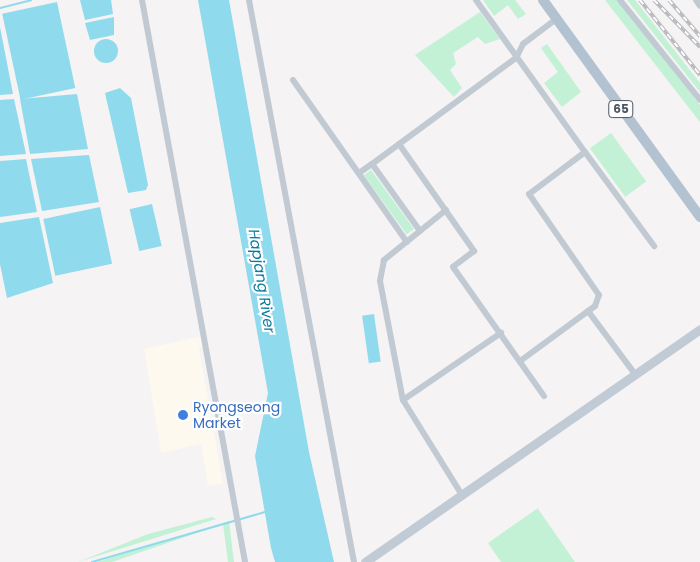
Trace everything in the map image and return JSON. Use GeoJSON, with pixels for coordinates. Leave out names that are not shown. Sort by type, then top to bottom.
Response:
{"type":"FeatureCollection","features":[{"type":"Feature","properties":{"kind":"main road","name":"65"},"geometry":{"type":"LineString","coordinates":[[543,0],[700,217]]}},
{"type":"Feature","properties":{"kind":"street"},"geometry":{"type":"LineString","coordinates":[[142,0],[236,522],[245,562]]}},
{"type":"Feature","properties":{"kind":"street"},"geometry":{"type":"LineString","coordinates":[[249,0],[354,562]]}},
{"type":"Feature","properties":{"kind":"street"},"geometry":{"type":"LineString","coordinates":[[476,0],[516,58],[654,246]]}},
{"type":"Feature","properties":{"kind":"street"},"geometry":{"type":"LineString","coordinates":[[620,0],[700,100]]}},
{"type":"Feature","properties":{"kind":"street"},"geometry":{"type":"LineString","coordinates":[[696,0],[700,6]]}},
{"type":"Feature","properties":{"kind":"street"},"geometry":{"type":"LineString","coordinates":[[359,173],[516,58],[523,44],[556,18]]}},
{"type":"Feature","properties":{"kind":"street"},"geometry":{"type":"LineString","coordinates":[[294,80],[407,242]]}},
{"type":"Feature","properties":{"kind":"street"},"geometry":{"type":"LineString","coordinates":[[399,144],[474,251],[453,267],[544,396]]}},
{"type":"Feature","properties":{"kind":"street"},"geometry":{"type":"LineString","coordinates":[[520,361],[588,312],[599,295],[528,194],[585,152]]}},
{"type":"Feature","properties":{"kind":"street"},"geometry":{"type":"LineString","coordinates":[[372,164],[420,231]]}},
{"type":"Feature","properties":{"kind":"street"},"geometry":{"type":"LineString","coordinates":[[446,210],[384,260],[380,281],[403,400],[462,495]]}},
{"type":"Feature","properties":{"kind":"street"},"geometry":{"type":"LineString","coordinates":[[588,312],[635,374]]}},
{"type":"Feature","properties":{"kind":"street"},"geometry":{"type":"LineString","coordinates":[[365,562],[700,330]]}},
{"type":"Feature","properties":{"kind":"street"},"geometry":{"type":"LineString","coordinates":[[403,400],[500,333]]}},
{"type":"Feature","properties":{"kind":"shaded area","name":"Ryongseong Market"},"geometry":{"type":"Polygon","coordinates":[[[202,336],[204,346],[199,348],[223,484],[208,486],[201,444],[161,453],[144,349],[202,336]]]}},
{"type":"Feature","properties":{"kind":"green space"},"geometry":{"type":"Polygon","coordinates":[[[483,0],[515,0],[526,14],[518,19],[508,5],[494,16],[483,0]]]}},
{"type":"Feature","properties":{"kind":"green space"},"geometry":{"type":"Polygon","coordinates":[[[605,0],[617,0],[700,105],[700,122],[605,0]]]}},
{"type":"Feature","properties":{"kind":"green space"},"geometry":{"type":"Polygon","coordinates":[[[627,0],[635,0],[700,83],[700,92],[627,0]]]}},
{"type":"Feature","properties":{"kind":"green space"},"geometry":{"type":"Polygon","coordinates":[[[480,12],[500,39],[485,44],[478,37],[453,53],[456,64],[450,70],[462,88],[454,97],[415,55],[480,12]]]}},
{"type":"Feature","properties":{"kind":"green space"},"geometry":{"type":"Polygon","coordinates":[[[547,44],[581,92],[562,107],[544,83],[558,72],[541,48],[547,44]]]}},
{"type":"Feature","properties":{"kind":"green space"},"geometry":{"type":"Polygon","coordinates":[[[611,133],[646,182],[625,197],[590,148],[611,133]]]}},
{"type":"Feature","properties":{"kind":"green space"},"geometry":{"type":"Polygon","coordinates":[[[371,170],[414,229],[407,234],[364,175],[371,170]]]}},
{"type":"Feature","properties":{"kind":"green space"},"geometry":{"type":"Polygon","coordinates":[[[538,508],[575,562],[501,562],[488,543],[538,508]]]}},
{"type":"Feature","properties":{"kind":"green space"},"geometry":{"type":"Polygon","coordinates":[[[212,517],[216,519],[78,562],[148,534],[212,517]]]}},
{"type":"Feature","properties":{"kind":"green space"},"geometry":{"type":"Polygon","coordinates":[[[229,521],[234,562],[228,562],[223,524],[112,562],[97,562],[229,521]]]}},
{"type":"Feature","properties":{"kind":"water"},"geometry":{"type":"Polygon","coordinates":[[[80,0],[111,0],[113,14],[85,20],[80,0]]]}},
{"type":"Feature","properties":{"kind":"water","name":"Hapjang River"},"geometry":{"type":"Polygon","coordinates":[[[198,0],[229,0],[309,452],[334,562],[275,562],[271,548],[255,456],[268,393],[198,0]]]}},
{"type":"Feature","properties":{"kind":"water"},"geometry":{"type":"Polygon","coordinates":[[[57,2],[75,88],[21,100],[2,14],[57,2]]]}},
{"type":"Feature","properties":{"kind":"water"},"geometry":{"type":"Polygon","coordinates":[[[114,17],[114,35],[90,40],[85,23],[114,17]]]}},
{"type":"Feature","properties":{"kind":"water"},"geometry":{"type":"Polygon","coordinates":[[[0,27],[13,94],[0,95],[0,27]]]}},
{"type":"Feature","properties":{"kind":"water"},"geometry":{"type":"Polygon","coordinates":[[[106,39],[111,40],[117,46],[117,56],[111,62],[106,63],[101,62],[95,56],[94,51],[95,46],[101,40],[106,39]]]}},
{"type":"Feature","properties":{"kind":"water"},"geometry":{"type":"Polygon","coordinates":[[[120,88],[131,98],[148,185],[146,190],[128,193],[105,93],[120,88]]]}},
{"type":"Feature","properties":{"kind":"water"},"geometry":{"type":"Polygon","coordinates":[[[77,94],[88,149],[30,154],[20,99],[77,94]]]}},
{"type":"Feature","properties":{"kind":"water"},"geometry":{"type":"Polygon","coordinates":[[[14,99],[26,154],[0,156],[0,100],[14,99]]]}},
{"type":"Feature","properties":{"kind":"water"},"geometry":{"type":"Polygon","coordinates":[[[89,155],[99,202],[42,211],[31,159],[89,155]]]}},
{"type":"Feature","properties":{"kind":"water"},"geometry":{"type":"Polygon","coordinates":[[[26,159],[37,212],[0,217],[0,161],[26,159]]]}},
{"type":"Feature","properties":{"kind":"water"},"geometry":{"type":"Polygon","coordinates":[[[152,204],[162,246],[139,251],[130,209],[152,204]]]}},
{"type":"Feature","properties":{"kind":"water"},"geometry":{"type":"Polygon","coordinates":[[[100,207],[112,264],[55,276],[43,219],[100,207]]]}},
{"type":"Feature","properties":{"kind":"water"},"geometry":{"type":"Polygon","coordinates":[[[39,217],[53,283],[7,298],[0,264],[0,223],[39,217]]]}},
{"type":"Feature","properties":{"kind":"water"},"geometry":{"type":"Polygon","coordinates":[[[374,314],[381,362],[369,363],[362,316],[374,314]]]}},
{"type":"Feature","properties":{"kind":"waterway"},"geometry":{"type":"LineString","coordinates":[[0,8],[31,0]]}},
{"type":"Feature","properties":{"kind":"waterway"},"geometry":{"type":"LineString","coordinates":[[92,562],[265,512]]}},
{"type":"Feature","properties":{"kind":"railway"},"geometry":{"type":"LineString","coordinates":[[640,0],[700,75]]}},
{"type":"Feature","properties":{"kind":"railway"},"geometry":{"type":"LineString","coordinates":[[654,0],[700,47]]}},
{"type":"Feature","properties":{"kind":"railway"},"geometry":{"type":"LineString","coordinates":[[669,0],[700,36]]}},
{"type":"Feature","properties":{"kind":"place","name":"Ryongseong Market"},"geometry":{"type":"Point","coordinates":[183,415]}}]}
